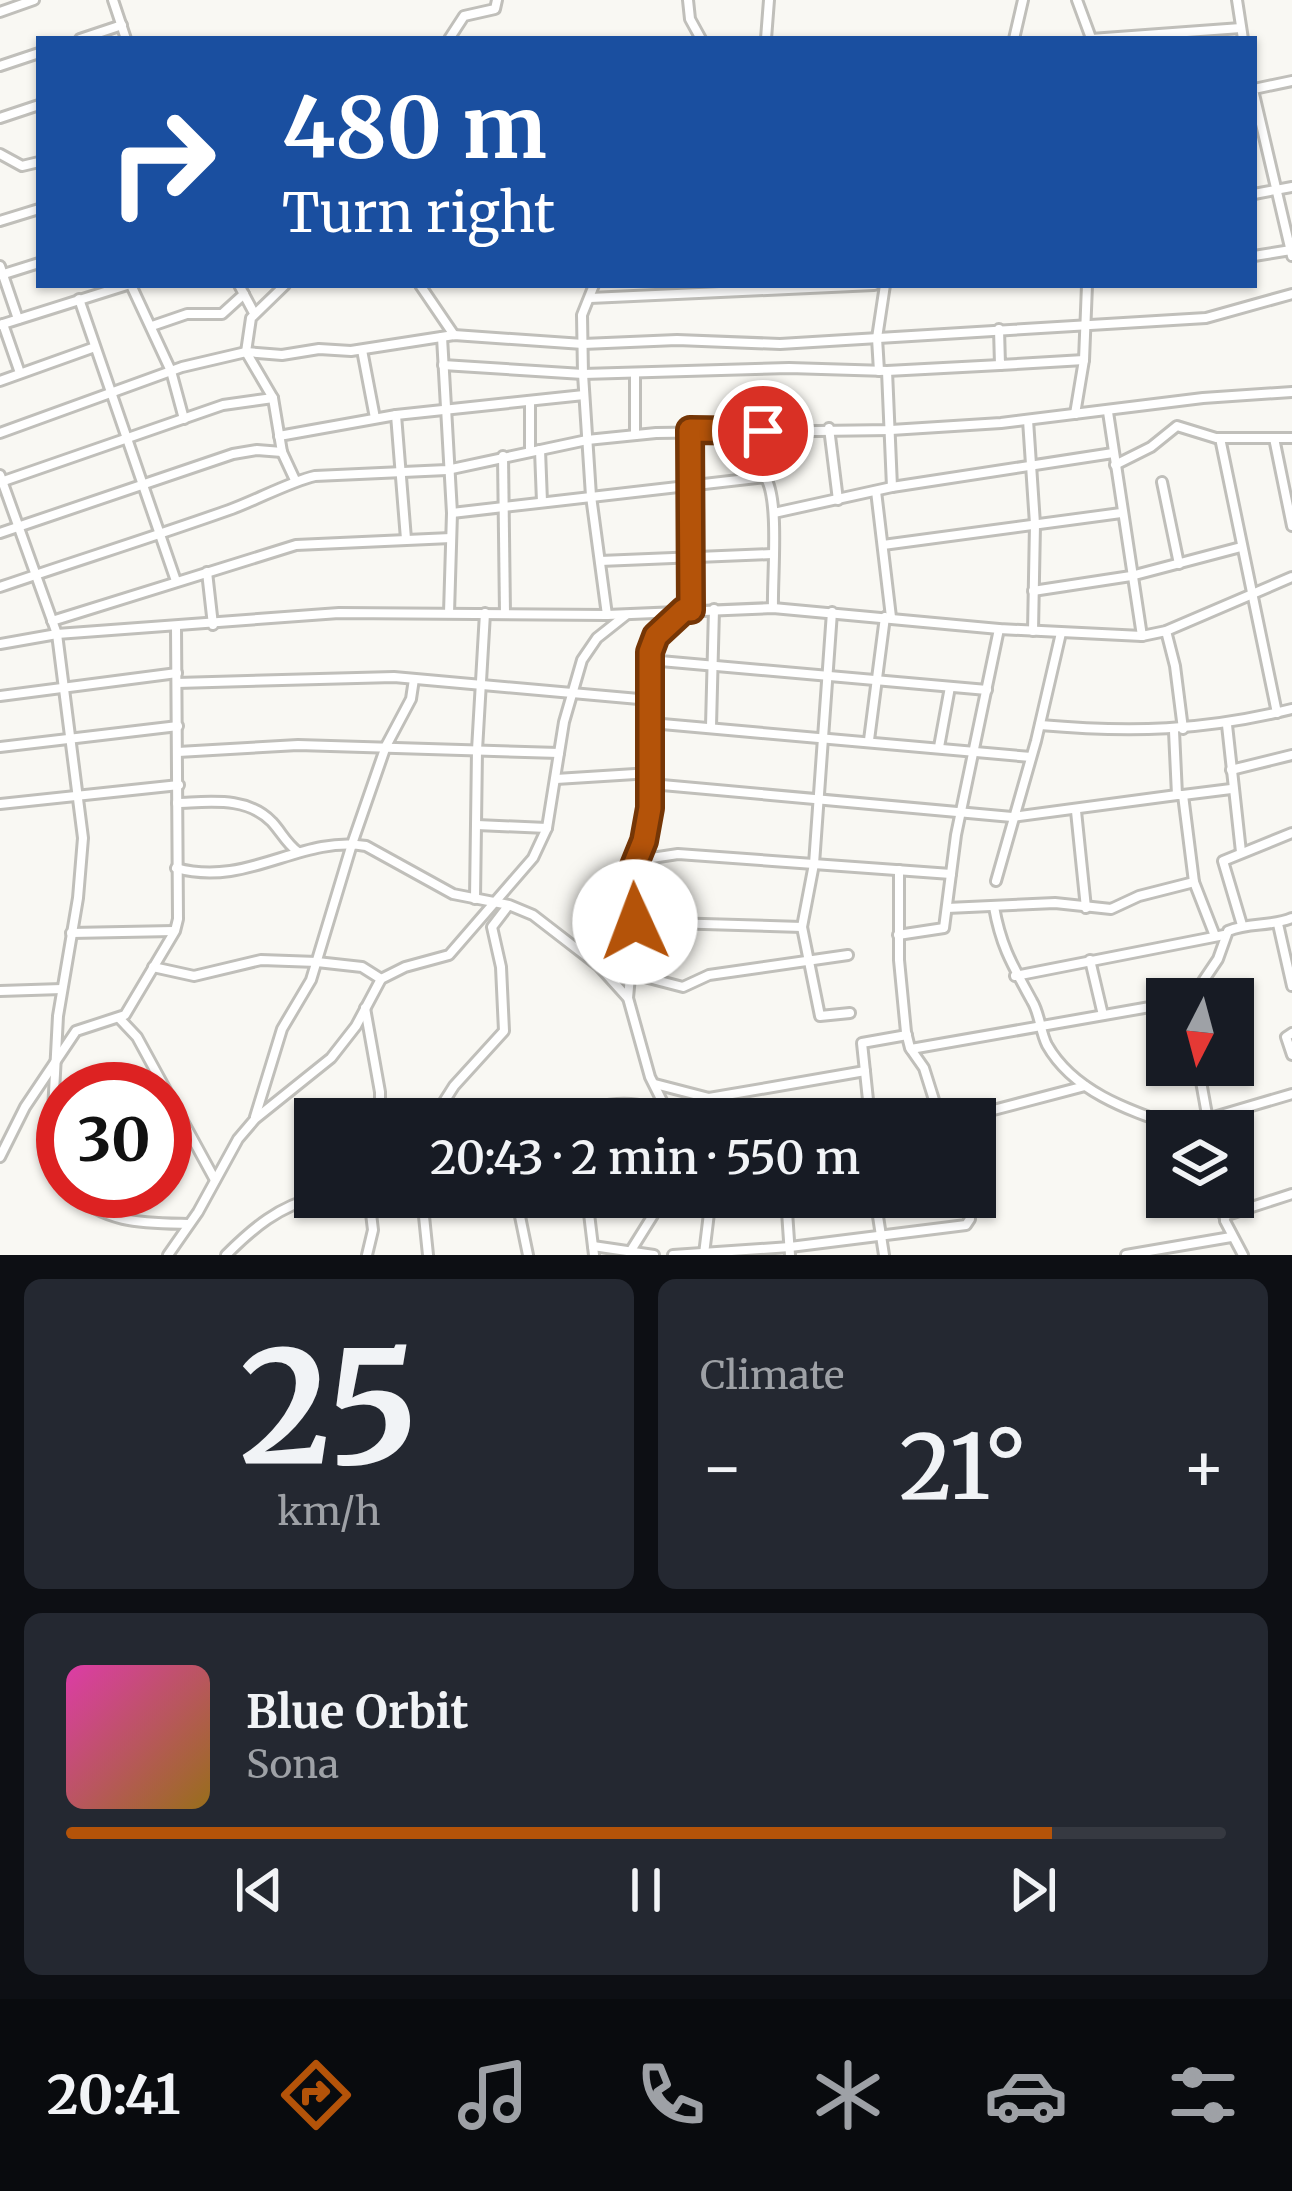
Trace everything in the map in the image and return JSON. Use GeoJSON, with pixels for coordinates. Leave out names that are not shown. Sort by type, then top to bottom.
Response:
{"type":"FeatureCollection","features":[{"type":"Feature","properties":{"kind":"street"},"geometry":{"type":"LineString","coordinates":[[0,12],[34,0]]}},
{"type":"Feature","properties":{"kind":"street"},"geometry":{"type":"LineString","coordinates":[[113,0],[125,36]]}},
{"type":"Feature","properties":{"kind":"street"},"geometry":{"type":"LineString","coordinates":[[451,36],[464,16],[495,9],[497,0]]}},
{"type":"Feature","properties":{"kind":"street"},"geometry":{"type":"LineString","coordinates":[[688,0],[690,19],[699,36]]}},
{"type":"Feature","properties":{"kind":"street"},"geometry":{"type":"LineString","coordinates":[[766,36],[769,0]]}},
{"type":"Feature","properties":{"kind":"street"},"geometry":{"type":"LineString","coordinates":[[1015,36],[1022,0]]}},
{"type":"Feature","properties":{"kind":"street"},"geometry":{"type":"LineString","coordinates":[[1077,0],[1089,36]]}},
{"type":"Feature","properties":{"kind":"street"},"geometry":{"type":"LineString","coordinates":[[1238,0],[1243,36]]}},
{"type":"Feature","properties":{"kind":"street"},"geometry":{"type":"LineString","coordinates":[[89,36],[122,25]]}},
{"type":"Feature","properties":{"kind":"street"},"geometry":{"type":"LineString","coordinates":[[1131,36],[1241,28]]}},
{"type":"Feature","properties":{"kind":"street"},"geometry":{"type":"LineString","coordinates":[[0,66],[36,54]]}},
{"type":"Feature","properties":{"kind":"street"},"geometry":{"type":"LineString","coordinates":[[1257,91],[1292,81]]}},
{"type":"Feature","properties":{"kind":"street"},"geometry":{"type":"LineString","coordinates":[[0,118],[36,106]]}},
{"type":"Feature","properties":{"kind":"street"},"geometry":{"type":"LineString","coordinates":[[1257,256],[1292,252],[1258,135]]}},
{"type":"Feature","properties":{"kind":"street"},"geometry":{"type":"LineString","coordinates":[[0,154],[22,166],[36,163]]}},
{"type":"Feature","properties":{"kind":"street"},"geometry":{"type":"LineString","coordinates":[[1257,193],[1292,187]]}},
{"type":"Feature","properties":{"kind":"street"},"geometry":{"type":"LineString","coordinates":[[0,221],[36,209]]}},
{"type":"Feature","properties":{"kind":"street"},"geometry":{"type":"LineString","coordinates":[[18,319],[1,272],[36,264]]}},
{"type":"Feature","properties":{"kind":"street"},"geometry":{"type":"LineString","coordinates":[[20,374],[2,324],[117,288]]}},
{"type":"Feature","properties":{"kind":"street"},"geometry":{"type":"LineString","coordinates":[[131,288],[171,371],[184,419]]}},
{"type":"Feature","properties":{"kind":"street"},"geometry":{"type":"LineString","coordinates":[[282,288],[254,313],[246,352],[272,398],[282,452],[295,480]]}},
{"type":"Feature","properties":{"kind":"street"},"geometry":{"type":"LineString","coordinates":[[422,288],[454,334]]}},
{"type":"Feature","properties":{"kind":"street"},"geometry":{"type":"LineString","coordinates":[[593,288],[582,315],[583,374],[591,496],[608,615]]}},
{"type":"Feature","properties":{"kind":"street"},"geometry":{"type":"LineString","coordinates":[[590,298],[808,288]]}},
{"type":"Feature","properties":{"kind":"street"},"geometry":{"type":"LineString","coordinates":[[885,288],[877,338],[891,430],[892,487]]}},
{"type":"Feature","properties":{"kind":"street"},"geometry":{"type":"LineString","coordinates":[[1075,414],[1088,326],[1087,288]]}},
{"type":"Feature","properties":{"kind":"street"},"geometry":{"type":"LineString","coordinates":[[152,326],[187,314],[222,314],[242,290],[254,313]]}},
{"type":"Feature","properties":{"kind":"street"},"geometry":{"type":"LineString","coordinates":[[0,433],[171,371],[246,352],[282,355],[362,350],[454,334],[583,344],[677,340],[780,344],[1221,316],[1292,294]]}},
{"type":"Feature","properties":{"kind":"street"},"geometry":{"type":"LineString","coordinates":[[79,298],[176,581]]}},
{"type":"Feature","properties":{"kind":"street"},"geometry":{"type":"LineString","coordinates":[[999,329],[1000,365]]}},
{"type":"Feature","properties":{"kind":"street"},"geometry":{"type":"LineString","coordinates":[[442,337],[452,514],[449,613]]}},
{"type":"Feature","properties":{"kind":"street"},"geometry":{"type":"LineString","coordinates":[[0,381],[95,347]]}},
{"type":"Feature","properties":{"kind":"street"},"geometry":{"type":"LineString","coordinates":[[362,350],[375,418]]}},
{"type":"Feature","properties":{"kind":"street"},"geometry":{"type":"LineString","coordinates":[[443,365],[583,374],[788,368],[883,371],[1084,360]]}},
{"type":"Feature","properties":{"kind":"street"},"geometry":{"type":"LineString","coordinates":[[634,373],[635,435]]}},
{"type":"Feature","properties":{"kind":"street"},"geometry":{"type":"LineString","coordinates":[[0,587],[273,494],[295,480],[447,470],[587,440],[690,430],[891,430],[1292,392]]}},
{"type":"Feature","properties":{"kind":"street"},"geometry":{"type":"LineString","coordinates":[[279,436],[396,415],[584,394]]}},
{"type":"Feature","properties":{"kind":"street"},"geometry":{"type":"LineString","coordinates":[[56,1062],[83,844],[79,794],[58,634],[1,480],[223,405],[272,398]]}},
{"type":"Feature","properties":{"kind":"street"},"geometry":{"type":"LineString","coordinates":[[530,402],[542,502]]}},
{"type":"Feature","properties":{"kind":"street"},"geometry":{"type":"LineString","coordinates":[[1107,411],[1142,636]]}},
{"type":"Feature","properties":{"kind":"street"},"geometry":{"type":"LineString","coordinates":[[396,415],[406,539]]}},
{"type":"Feature","properties":{"kind":"street"},"geometry":{"type":"LineString","coordinates":[[1028,420],[1035,524],[1033,631]]}},
{"type":"Feature","properties":{"kind":"street"},"geometry":{"type":"LineString","coordinates":[[1115,465],[1151,447],[1177,426],[1220,438],[1292,438]]}},
{"type":"Feature","properties":{"kind":"street"},"geometry":{"type":"LineString","coordinates":[[829,428],[838,500]]}},
{"type":"Feature","properties":{"kind":"street"},"geometry":{"type":"LineString","coordinates":[[660,1098],[628,998],[635,922],[628,883],[644,841],[651,784],[649,660],[656,636],[687,610],[690,430]]}},
{"type":"Feature","properties":{"kind":"street"},"geometry":{"type":"LineString","coordinates":[[1220,438],[1277,713]]}},
{"type":"Feature","properties":{"kind":"street"},"geometry":{"type":"LineString","coordinates":[[1274,438],[1292,526]]}},
{"type":"Feature","properties":{"kind":"street"},"geometry":{"type":"LineString","coordinates":[[0,533],[245,451],[282,452]]}},
{"type":"Feature","properties":{"kind":"street"},"geometry":{"type":"LineString","coordinates":[[774,513],[892,487],[1113,453]]}},
{"type":"Feature","properties":{"kind":"street"},"geometry":{"type":"LineString","coordinates":[[502,456],[505,614]]}},
{"type":"Feature","properties":{"kind":"street"},"geometry":{"type":"LineString","coordinates":[[452,514],[765,477],[774,513],[773,608]]}},
{"type":"Feature","properties":{"kind":"street"},"geometry":{"type":"LineString","coordinates":[[1162,482],[1179,564]]}},
{"type":"Feature","properties":{"kind":"street"},"geometry":{"type":"LineString","coordinates":[[869,740],[888,617],[876,491]]}},
{"type":"Feature","properties":{"kind":"street"},"geometry":{"type":"LineString","coordinates":[[883,545],[1121,513]]}},
{"type":"Feature","properties":{"kind":"street"},"geometry":{"type":"LineString","coordinates":[[52,621],[310,543],[452,538]]}},
{"type":"Feature","properties":{"kind":"street"},"geometry":{"type":"LineString","coordinates":[[1034,591],[1131,576],[1240,547]]}},
{"type":"Feature","properties":{"kind":"street"},"geometry":{"type":"LineString","coordinates":[[600,561],[772,554]]}},
{"type":"Feature","properties":{"kind":"street"},"geometry":{"type":"LineString","coordinates":[[207,572],[213,625]]}},
{"type":"Feature","properties":{"kind":"street"},"geometry":{"type":"LineString","coordinates":[[0,644],[58,634],[356,613],[608,615],[773,608],[1142,636],[1166,631],[1292,578]]}},
{"type":"Feature","properties":{"kind":"street"},"geometry":{"type":"LineString","coordinates":[[712,726],[714,610]]}},
{"type":"Feature","properties":{"kind":"street"},"geometry":{"type":"LineString","coordinates":[[832,612],[814,864],[802,927],[820,1016],[850,1013]]}},
{"type":"Feature","properties":{"kind":"street"},"geometry":{"type":"LineString","coordinates":[[475,899],[485,613]]}},
{"type":"Feature","properties":{"kind":"street"},"geometry":{"type":"LineString","coordinates":[[168,1255],[231,1148],[255,1119],[322,1068],[356,1026],[381,979],[449,955],[533,858],[547,828],[572,693],[591,644],[627,614]]}},
{"type":"Feature","properties":{"kind":"street"},"geometry":{"type":"LineString","coordinates":[[57,1062],[82,1027],[120,1019],[130,1010],[175,931],[176,627]]}},
{"type":"Feature","properties":{"kind":"street"},"geometry":{"type":"LineString","coordinates":[[898,935],[944,930],[999,628]]}},
{"type":"Feature","properties":{"kind":"street"},"geometry":{"type":"LineString","coordinates":[[1166,631],[1175,666],[1180,795],[1194,882],[1220,936],[1218,959],[1205,978]]}},
{"type":"Feature","properties":{"kind":"street"},"geometry":{"type":"LineString","coordinates":[[996,881],[1061,633]]}},
{"type":"Feature","properties":{"kind":"street"},"geometry":{"type":"LineString","coordinates":[[649,660],[986,690]]}},
{"type":"Feature","properties":{"kind":"street"},"geometry":{"type":"LineString","coordinates":[[0,696],[177,678],[415,679],[650,700]]}},
{"type":"Feature","properties":{"kind":"street"},"geometry":{"type":"LineString","coordinates":[[255,1119],[282,1029],[308,988],[352,844],[415,679]]}},
{"type":"Feature","properties":{"kind":"street"},"geometry":{"type":"LineString","coordinates":[[939,747],[950,686]]}},
{"type":"Feature","properties":{"kind":"street"},"geometry":{"type":"LineString","coordinates":[[1040,725],[1127,732],[1178,730],[1227,725],[1292,709]]}},
{"type":"Feature","properties":{"kind":"street"},"geometry":{"type":"LineString","coordinates":[[651,723],[1031,757]]}},
{"type":"Feature","properties":{"kind":"street"},"geometry":{"type":"LineString","coordinates":[[0,747],[178,725]]}},
{"type":"Feature","properties":{"kind":"street"},"geometry":{"type":"LineString","coordinates":[[1227,725],[1241,852]]}},
{"type":"Feature","properties":{"kind":"street"},"geometry":{"type":"LineString","coordinates":[[178,752],[298,745],[559,753]]}},
{"type":"Feature","properties":{"kind":"street"},"geometry":{"type":"LineString","coordinates":[[1231,770],[1292,755]]}},
{"type":"Feature","properties":{"kind":"street"},"geometry":{"type":"LineString","coordinates":[[556,779],[650,772]]}},
{"type":"Feature","properties":{"kind":"street"},"geometry":{"type":"LineString","coordinates":[[651,784],[1012,817],[1232,789]]}},
{"type":"Feature","properties":{"kind":"street"},"geometry":{"type":"LineString","coordinates":[[0,804],[179,785]]}},
{"type":"Feature","properties":{"kind":"street"},"geometry":{"type":"LineString","coordinates":[[177,803],[242,803],[269,819],[299,853]]}},
{"type":"Feature","properties":{"kind":"street"},"geometry":{"type":"LineString","coordinates":[[1076,811],[1086,908]]}},
{"type":"Feature","properties":{"kind":"street"},"geometry":{"type":"LineString","coordinates":[[476,825],[547,828]]}},
{"type":"Feature","properties":{"kind":"street"},"geometry":{"type":"LineString","coordinates":[[1241,926],[1223,862],[1292,833]]}},
{"type":"Feature","properties":{"kind":"street"},"geometry":{"type":"LineString","coordinates":[[176,868],[224,875],[299,853],[352,844],[373,849],[453,893],[532,915],[599,966],[628,998]]}},
{"type":"Feature","properties":{"kind":"street"},"geometry":{"type":"LineString","coordinates":[[632,865],[678,854],[951,874]]}},
{"type":"Feature","properties":{"kind":"street"},"geometry":{"type":"LineString","coordinates":[[899,870],[898,935],[907,1035],[933,1098]]}},
{"type":"Feature","properties":{"kind":"street"},"geometry":{"type":"LineString","coordinates":[[947,908],[1062,903],[1111,909],[1138,896],[1194,882]]}},
{"type":"Feature","properties":{"kind":"street"},"geometry":{"type":"LineString","coordinates":[[446,1098],[504,1031],[501,967],[492,927],[509,905]]}},
{"type":"Feature","properties":{"kind":"street"},"geometry":{"type":"LineString","coordinates":[[994,908],[1001,948],[1033,1001],[1052,1052],[1086,1086],[1146,1116]]}},
{"type":"Feature","properties":{"kind":"street"},"geometry":{"type":"LineString","coordinates":[[1016,976],[1292,918]]}},
{"type":"Feature","properties":{"kind":"street"},"geometry":{"type":"LineString","coordinates":[[635,922],[802,927]]}},
{"type":"Feature","properties":{"kind":"street"},"geometry":{"type":"LineString","coordinates":[[1278,924],[1292,986]]}},
{"type":"Feature","properties":{"kind":"street"},"geometry":{"type":"LineString","coordinates":[[71,933],[175,931]]}},
{"type":"Feature","properties":{"kind":"street"},"geometry":{"type":"LineString","coordinates":[[629,973],[683,987],[709,975],[848,955]]}},
{"type":"Feature","properties":{"kind":"street"},"geometry":{"type":"LineString","coordinates":[[153,968],[194,976],[261,960],[317,962],[362,968],[381,979]]}},
{"type":"Feature","properties":{"kind":"street"},"geometry":{"type":"LineString","coordinates":[[1090,960],[1103,1015]]}},
{"type":"Feature","properties":{"kind":"street"},"geometry":{"type":"LineString","coordinates":[[0,991],[62,989]]}},
{"type":"Feature","properties":{"kind":"street"},"geometry":{"type":"LineString","coordinates":[[364,1006],[380,1098]]}},
{"type":"Feature","properties":{"kind":"street"},"geometry":{"type":"LineString","coordinates":[[911,1049],[1146,1008]]}},
{"type":"Feature","properties":{"kind":"street"},"geometry":{"type":"LineString","coordinates":[[120,1019],[137,1037],[215,1180]]}},
{"type":"Feature","properties":{"kind":"street"},"geometry":{"type":"LineString","coordinates":[[1292,1033],[1286,1037],[1292,1055]]}},
{"type":"Feature","properties":{"kind":"street"},"geometry":{"type":"LineString","coordinates":[[868,1098],[862,1043],[907,1035]]}},
{"type":"Feature","properties":{"kind":"street"},"geometry":{"type":"LineString","coordinates":[[654,1084],[709,1098],[865,1071]]}},
{"type":"Feature","properties":{"kind":"street"},"geometry":{"type":"LineString","coordinates":[[996,1109],[1086,1086]]}},
{"type":"Feature","properties":{"kind":"street"},"geometry":{"type":"LineString","coordinates":[[0,1157],[36,1091]]}},
{"type":"Feature","properties":{"kind":"street"},"geometry":{"type":"LineString","coordinates":[[1238,1110],[1292,1094]]}},
{"type":"Feature","properties":{"kind":"street"},"geometry":{"type":"LineString","coordinates":[[1254,1206],[1292,1194]]}},
{"type":"Feature","properties":{"kind":"street"},"geometry":{"type":"LineString","coordinates":[[226,1255],[278,1211],[294,1205]]}},
{"type":"Feature","properties":{"kind":"street"},"geometry":{"type":"LineString","coordinates":[[116,1218],[189,1224]]}},
{"type":"Feature","properties":{"kind":"street"},"geometry":{"type":"LineString","coordinates":[[367,1255],[372,1218]]}},
{"type":"Feature","properties":{"kind":"street"},"geometry":{"type":"LineString","coordinates":[[424,1218],[428,1255]]}},
{"type":"Feature","properties":{"kind":"street"},"geometry":{"type":"LineString","coordinates":[[520,1218],[528,1255]]}},
{"type":"Feature","properties":{"kind":"street"},"geometry":{"type":"LineString","coordinates":[[589,1218],[593,1251],[654,1255]]}},
{"type":"Feature","properties":{"kind":"street"},"geometry":{"type":"LineString","coordinates":[[630,1252],[652,1218]]}},
{"type":"Feature","properties":{"kind":"street"},"geometry":{"type":"LineString","coordinates":[[704,1254],[708,1218]]}},
{"type":"Feature","properties":{"kind":"street"},"geometry":{"type":"LineString","coordinates":[[787,1218],[790,1251]]}},
{"type":"Feature","properties":{"kind":"street"},"geometry":{"type":"LineString","coordinates":[[878,1218],[884,1255]]}},
{"type":"Feature","properties":{"kind":"street"},"geometry":{"type":"LineString","coordinates":[[673,1255],[790,1251],[966,1225],[970,1218]]}},
{"type":"Feature","properties":{"kind":"street"},"geometry":{"type":"LineString","coordinates":[[1226,1218],[1243,1255]]}},
{"type":"Feature","properties":{"kind":"street"},"geometry":{"type":"LineString","coordinates":[[1126,1255],[1231,1237]]}},
{"type":"Feature","properties":{"kind":"route"},"geometry":{"type":"LineString","coordinates":[[635,922],[628,883],[650,808],[650,652],[656,636],[684,610],[691,610],[690,430],[763,431]]}}]}
